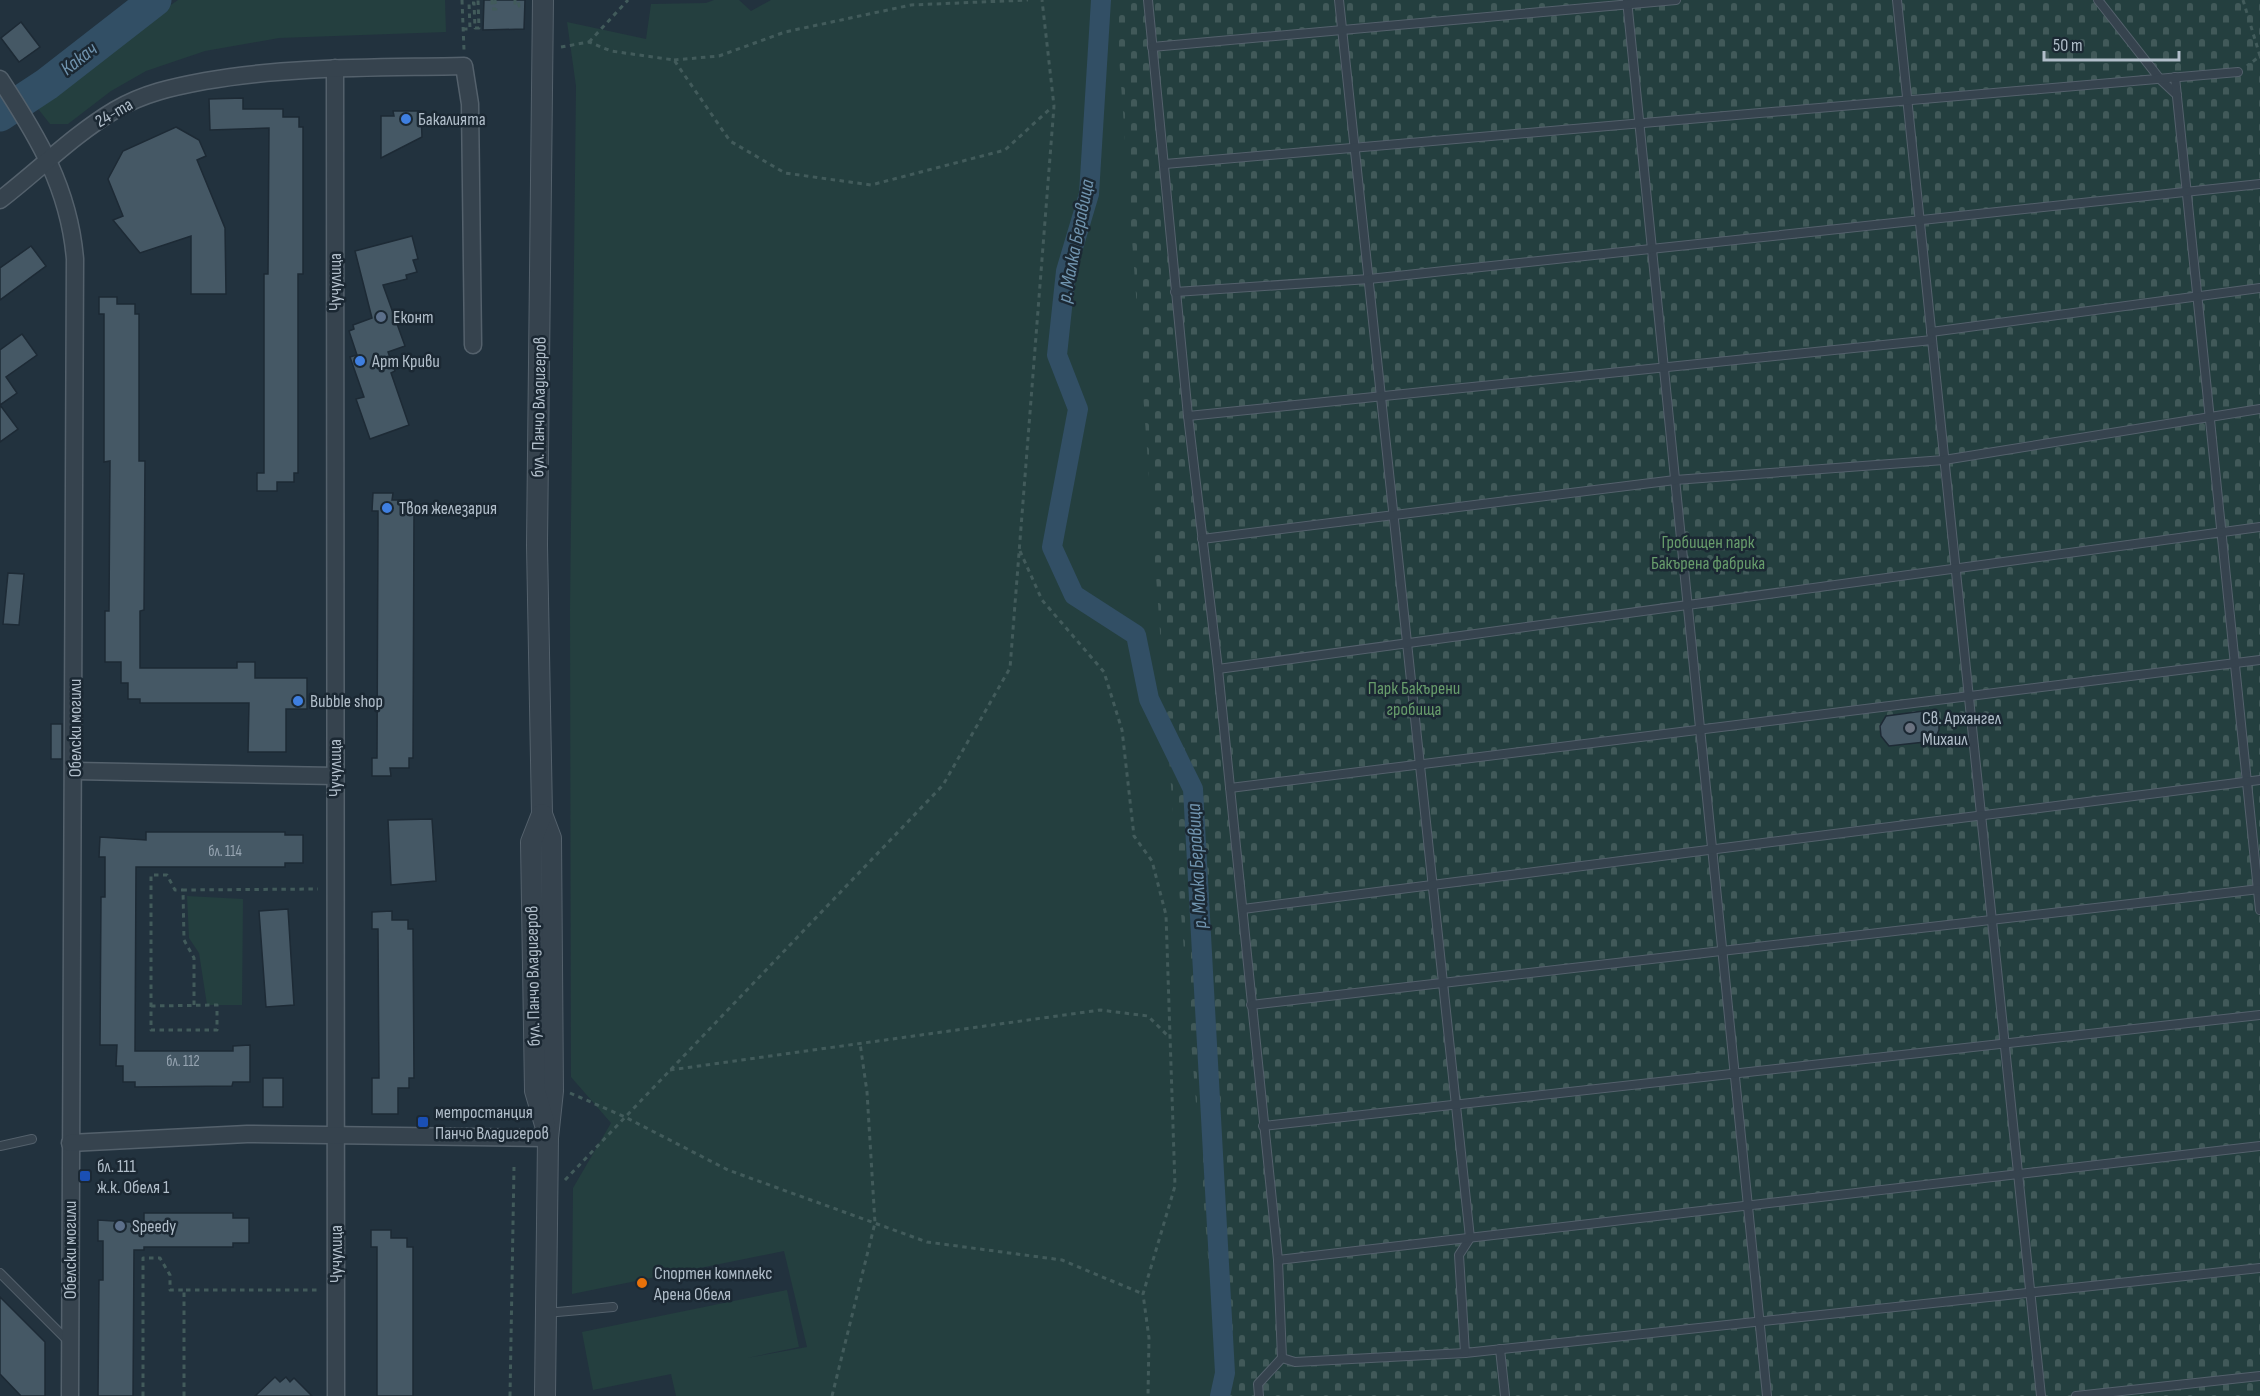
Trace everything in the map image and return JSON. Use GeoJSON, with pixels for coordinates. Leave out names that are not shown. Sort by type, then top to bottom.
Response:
{"type":"FeatureCollection","features":[{"type":"Feature","properties":{"kind":"street","name":"бул. Панчо Владигеров"},"geometry":{"type":"LineString","coordinates":[[543,0],[537,545],[542,814],[550,838],[553,1091],[548,1138],[545,1396]]}},
{"type":"Feature","properties":{"kind":"street","name":"24-та"},"geometry":{"type":"LineString","coordinates":[[0,200],[82,131],[116,109],[154,91],[251,73],[335,68],[464,66]]}},
{"type":"Feature","properties":{"kind":"street"},"geometry":{"type":"LineString","coordinates":[[464,66],[470,104],[473,345]]}},
{"type":"Feature","properties":{"kind":"street","name":"Чучулица"},"geometry":{"type":"LineString","coordinates":[[335,68],[336,1396]]}},
{"type":"Feature","properties":{"kind":"street","name":"Обелски могили"},"geometry":{"type":"LineString","coordinates":[[0,79],[38,135],[50,159],[71,225],[75,259],[75,771],[70,1143],[70,1396]]}},
{"type":"Feature","properties":{"kind":"street"},"geometry":{"type":"LineString","coordinates":[[75,771],[335,776]]}},
{"type":"Feature","properties":{"kind":"street"},"geometry":{"type":"LineString","coordinates":[[70,1143],[247,1134],[548,1138]]}},
{"type":"Feature","properties":{"kind":"lane"},"geometry":{"type":"LineString","coordinates":[[1148,0],[1165,164],[1175,292],[1218,669],[1278,1260],[1282,1358],[1258,1384],[1259,1396]]}},
{"type":"Feature","properties":{"kind":"lane"},"geometry":{"type":"LineString","coordinates":[[1339,0],[1470,1238],[1459,1255],[1465,1353]]}},
{"type":"Feature","properties":{"kind":"lane"},"geometry":{"type":"LineString","coordinates":[[1152,47],[1627,2],[1676,0]]}},
{"type":"Feature","properties":{"kind":"lane"},"geometry":{"type":"LineString","coordinates":[[1897,0],[2041,1396]]}},
{"type":"Feature","properties":{"kind":"lane"},"geometry":{"type":"LineString","coordinates":[[2098,0],[2160,79],[2177,95]]}},
{"type":"Feature","properties":{"kind":"lane"},"geometry":{"type":"LineString","coordinates":[[1627,2],[1767,1396]]}},
{"type":"Feature","properties":{"kind":"lane"},"geometry":{"type":"LineString","coordinates":[[1165,164],[2238,72]]}},
{"type":"Feature","properties":{"kind":"lane"},"geometry":{"type":"LineString","coordinates":[[2175,77],[2212,416],[2260,910]]}},
{"type":"Feature","properties":{"kind":"lane"},"geometry":{"type":"LineString","coordinates":[[1175,292],[1369,279],[2260,184]]}},
{"type":"Feature","properties":{"kind":"lane"},"geometry":{"type":"LineString","coordinates":[[1188,416],[1664,368],[1932,336],[2198,295],[2260,288]]}},
{"type":"Feature","properties":{"kind":"lane"},"geometry":{"type":"LineString","coordinates":[[1202,539],[1675,480],[1944,460],[2260,409]]}},
{"type":"Feature","properties":{"kind":"lane"},"geometry":{"type":"LineString","coordinates":[[1218,669],[2260,527]]}},
{"type":"Feature","properties":{"kind":"lane"},"geometry":{"type":"LineString","coordinates":[[1230,788],[2260,660]]}},
{"type":"Feature","properties":{"kind":"lane"},"geometry":{"type":"LineString","coordinates":[[1243,909],[2260,780]]}},
{"type":"Feature","properties":{"kind":"lane"},"geometry":{"type":"LineString","coordinates":[[1251,1005],[2259,889]]}},
{"type":"Feature","properties":{"kind":"lane"},"geometry":{"type":"LineString","coordinates":[[1263,1126],[2260,1015]]}},
{"type":"Feature","properties":{"kind":"lane"},"geometry":{"type":"LineString","coordinates":[[0,1146],[32,1139]]}},
{"type":"Feature","properties":{"kind":"lane"},"geometry":{"type":"LineString","coordinates":[[1278,1260],[2260,1146]]}},
{"type":"Feature","properties":{"kind":"lane"},"geometry":{"type":"LineString","coordinates":[[1282,1358],[1294,1362],[1465,1353],[2260,1268]]}},
{"type":"Feature","properties":{"kind":"lane"},"geometry":{"type":"LineString","coordinates":[[0,1273],[70,1344]]}},
{"type":"Feature","properties":{"kind":"lane"},"geometry":{"type":"LineString","coordinates":[[545,1313],[613,1307]]}},
{"type":"Feature","properties":{"kind":"lane"},"geometry":{"type":"LineString","coordinates":[[1500,1349],[1505,1396]]}},
{"type":"Feature","properties":{"kind":"lane"},"geometry":{"type":"LineString","coordinates":[[2076,1396],[2260,1376]]}},
{"type":"Feature","properties":{"kind":"path"},"geometry":{"type":"LineString","coordinates":[[462,0],[464,66]]}},
{"type":"Feature","properties":{"kind":"path"},"geometry":{"type":"LineString","coordinates":[[463,29],[470,29],[469,3],[474,3],[475,28],[479,28],[478,0]]}},
{"type":"Feature","properties":{"kind":"path"},"geometry":{"type":"LineString","coordinates":[[589,42],[628,0]]}},
{"type":"Feature","properties":{"kind":"path"},"geometry":{"type":"LineString","coordinates":[[911,5],[918,0]]}},
{"type":"Feature","properties":{"kind":"path"},"geometry":{"type":"LineString","coordinates":[[543,51],[589,42],[611,51],[674,60],[719,56],[785,32],[911,5],[1028,0]]}},
{"type":"Feature","properties":{"kind":"path"},"geometry":{"type":"LineString","coordinates":[[564,1181],[943,785],[1010,668],[1054,106],[1042,0]]}},
{"type":"Feature","properties":{"kind":"path"},"geometry":{"type":"LineString","coordinates":[[2238,72],[2260,56],[2243,0]]}},
{"type":"Feature","properties":{"kind":"path"},"geometry":{"type":"LineString","coordinates":[[674,60],[730,141],[785,173],[871,184],[1005,150],[1054,106]]}},
{"type":"Feature","properties":{"kind":"path"},"geometry":{"type":"LineString","coordinates":[[1019,549],[1042,600],[1104,672],[1119,720],[1134,836],[1152,861],[1166,915],[1175,1186],[1143,1294],[1149,1338],[1148,1396]]}},
{"type":"Feature","properties":{"kind":"path"},"geometry":{"type":"LineString","coordinates":[[151,1006],[217,1005],[217,1030],[151,1030],[151,1006],[151,875],[167,875],[175,890],[335,889]]}},
{"type":"Feature","properties":{"kind":"path"},"geometry":{"type":"LineString","coordinates":[[183,890],[184,940],[194,958],[194,1005]]}},
{"type":"Feature","properties":{"kind":"path"},"geometry":{"type":"LineString","coordinates":[[670,1070],[1100,1010],[1149,1016],[1170,1038]]}},
{"type":"Feature","properties":{"kind":"path"},"geometry":{"type":"LineString","coordinates":[[832,1396],[875,1223],[867,1092],[860,1043]]}},
{"type":"Feature","properties":{"kind":"path"},"geometry":{"type":"LineString","coordinates":[[564,1091],[626,1117],[728,1170],[927,1242],[1062,1260],[1143,1294]]}},
{"type":"Feature","properties":{"kind":"path"},"geometry":{"type":"LineString","coordinates":[[510,1396],[514,1167]]}},
{"type":"Feature","properties":{"kind":"path"},"geometry":{"type":"LineString","coordinates":[[143,1396],[143,1258],[160,1257],[170,1275],[170,1290],[336,1289]]}},
{"type":"Feature","properties":{"kind":"path"},"geometry":{"type":"LineString","coordinates":[[184,1290],[184,1396]]}},
{"type":"Feature","properties":{"kind":"green space"},"geometry":{"type":"Polygon","coordinates":[[[178,0],[445,0],[446,32],[279,38],[205,51],[146,71],[111,91],[68,124],[50,124],[32,101],[178,0]]]}},
{"type":"Feature","properties":{"kind":"green space","name":"Гробищен парк Бакърена фабрика"},"geometry":{"type":"Polygon","coordinates":[[[714,0],[739,0],[751,11],[771,0],[2260,0],[2260,1396],[676,1396],[671,1374],[593,1390],[582,1332],[787,1290],[799,1347],[747,1358],[807,1347],[784,1251],[572,1294],[573,1188],[611,1123],[571,1077],[570,609],[576,86],[567,22],[646,39],[651,4],[706,3],[714,0]]]}},
{"type":"Feature","properties":{"kind":"green space","name":"Гробищен парк Бакърена фабрика"},"geometry":{"type":"Polygon","coordinates":[[[1115,0],[2260,0],[2260,1396],[1219,1396],[1171,786],[1115,0]]]}},
{"type":"Feature","properties":{"kind":"green space"},"geometry":{"type":"Polygon","coordinates":[[[187,896],[243,899],[242,1005],[207,1005],[199,953],[189,938],[187,896]]]}},
{"type":"Feature","properties":{"kind":"building"},"geometry":{"type":"Polygon","coordinates":[[[484,0],[525,0],[524,29],[483,30],[484,0]]]}},
{"type":"Feature","properties":{"kind":"building"},"geometry":{"type":"Polygon","coordinates":[[[21,22],[40,47],[19,62],[1,38],[21,22]]]}},
{"type":"Feature","properties":{"kind":"building"},"geometry":{"type":"Polygon","coordinates":[[[243,98],[243,109],[283,109],[283,117],[299,117],[299,127],[303,127],[303,274],[298,274],[298,473],[294,473],[294,482],[277,482],[277,491],[257,491],[257,473],[264,473],[264,274],[268,274],[269,128],[210,130],[209,99],[243,98]]]}},
{"type":"Feature","properties":{"kind":"building"},"geometry":{"type":"Polygon","coordinates":[[[393,111],[421,111],[422,137],[381,158],[381,116],[394,116],[393,111]]]}},
{"type":"Feature","properties":{"kind":"building"},"geometry":{"type":"Polygon","coordinates":[[[176,127],[199,140],[206,156],[197,160],[225,228],[226,294],[191,294],[191,236],[140,253],[113,220],[123,216],[108,179],[123,151],[176,127]]]}},
{"type":"Feature","properties":{"kind":"building"},"geometry":{"type":"Polygon","coordinates":[[[412,236],[418,259],[413,260],[417,272],[406,275],[407,279],[383,285],[405,346],[388,352],[395,371],[391,373],[409,425],[370,439],[356,399],[364,397],[350,357],[357,355],[349,331],[354,329],[353,325],[372,318],[355,251],[412,236]]]}},
{"type":"Feature","properties":{"kind":"building"},"geometry":{"type":"Polygon","coordinates":[[[31,246],[46,266],[0,300],[0,268],[31,246]]]}},
{"type":"Feature","properties":{"kind":"building"},"geometry":{"type":"Polygon","coordinates":[[[99,297],[117,297],[117,304],[135,304],[135,314],[139,314],[139,461],[145,461],[144,610],[140,611],[140,668],[237,668],[237,662],[255,662],[255,678],[307,678],[307,709],[286,709],[286,752],[248,752],[249,703],[140,703],[140,699],[128,699],[128,683],[121,683],[121,662],[105,662],[105,611],[109,611],[110,461],[104,462],[104,314],[99,314],[99,297]]]}},
{"type":"Feature","properties":{"kind":"building"},"geometry":{"type":"Polygon","coordinates":[[[22,334],[37,355],[6,377],[17,393],[0,405],[0,350],[22,334]]]}},
{"type":"Feature","properties":{"kind":"building"},"geometry":{"type":"Polygon","coordinates":[[[0,405],[18,429],[0,442],[0,405]]]}},
{"type":"Feature","properties":{"kind":"building"},"geometry":{"type":"Polygon","coordinates":[[[373,493],[393,493],[392,500],[410,500],[410,511],[414,511],[413,758],[409,758],[409,768],[390,768],[391,776],[372,776],[372,758],[377,758],[378,525],[378,511],[372,511],[373,493]]]}},
{"type":"Feature","properties":{"kind":"building"},"geometry":{"type":"Polygon","coordinates":[[[8,573],[24,574],[19,625],[3,624],[8,573]]]}},
{"type":"Feature","properties":{"kind":"building","name":"Св. Архангел Михаил"},"geometry":{"type":"Polygon","coordinates":[[[1931,710],[1939,719],[1939,730],[1934,741],[1889,746],[1881,736],[1880,726],[1886,716],[1931,710]]]}},
{"type":"Feature","properties":{"kind":"building"},"geometry":{"type":"Polygon","coordinates":[[[51,724],[62,724],[62,759],[51,759],[51,724]]]}},
{"type":"Feature","properties":{"kind":"building"},"geometry":{"type":"Polygon","coordinates":[[[432,819],[436,881],[391,885],[388,820],[432,819]]]}},
{"type":"Feature","properties":{"kind":"building"},"geometry":{"type":"Polygon","coordinates":[[[146,832],[285,832],[285,835],[303,835],[303,863],[285,863],[285,867],[136,867],[135,1051],[233,1051],[233,1046],[250,1045],[250,1082],[233,1082],[232,1086],[135,1087],[135,1082],[123,1082],[123,1066],[116,1066],[117,1045],[100,1045],[101,897],[105,897],[105,857],[99,857],[100,837],[146,840],[146,832]]]}},
{"type":"Feature","properties":{"kind":"building"},"geometry":{"type":"Polygon","coordinates":[[[288,909],[294,1005],[266,1007],[259,911],[288,909]]]}},
{"type":"Feature","properties":{"kind":"building"},"geometry":{"type":"Polygon","coordinates":[[[392,911],[392,920],[408,920],[408,929],[413,929],[414,1078],[409,1078],[409,1088],[398,1088],[398,1114],[372,1114],[372,1078],[379,1078],[378,929],[372,929],[372,912],[392,911]]]}},
{"type":"Feature","properties":{"kind":"building"},"geometry":{"type":"Polygon","coordinates":[[[263,1078],[283,1078],[283,1107],[263,1107],[263,1078]]]}},
{"type":"Feature","properties":{"kind":"building"},"geometry":{"type":"Polygon","coordinates":[[[144,1213],[233,1213],[233,1218],[249,1218],[249,1243],[233,1243],[233,1247],[144,1247],[144,1250],[134,1250],[133,1396],[98,1396],[99,1280],[103,1280],[103,1241],[98,1241],[98,1220],[144,1223],[144,1213]]]}},
{"type":"Feature","properties":{"kind":"building"},"geometry":{"type":"Polygon","coordinates":[[[371,1230],[391,1230],[391,1238],[407,1238],[407,1247],[413,1247],[413,1396],[377,1396],[377,1247],[371,1247],[371,1230]]]}},
{"type":"Feature","properties":{"kind":"building"},"geometry":{"type":"Polygon","coordinates":[[[0,1297],[45,1342],[45,1396],[21,1396],[0,1374],[0,1297]]]}},
{"type":"Feature","properties":{"kind":"building"},"geometry":{"type":"Polygon","coordinates":[[[275,1377],[280,1382],[286,1377],[290,1382],[294,1378],[312,1396],[255,1396],[275,1377]]]}},
{"type":"Feature","properties":{"kind":"waterway","name":"Какач"},"geometry":{"type":"LineString","coordinates":[[0,115],[47,84],[155,0]]}},
{"type":"Feature","properties":{"kind":"waterway","name":"р. Малка Беравица"},"geometry":{"type":"LineString","coordinates":[[1101,0],[1089,194],[1066,271],[1057,355],[1078,409],[1052,547],[1074,595],[1136,635],[1149,699],[1193,789],[1225,1373],[1220,1396]]}},
{"type":"Feature","properties":{"kind":"place","name":"Бакалията"},"geometry":{"type":"Point","coordinates":[406,119]}},
{"type":"Feature","properties":{"kind":"place","name":"Еконт"},"geometry":{"type":"Point","coordinates":[381,317]}},
{"type":"Feature","properties":{"kind":"place","name":"Арт Криви"},"geometry":{"type":"Point","coordinates":[360,361]}},
{"type":"Feature","properties":{"kind":"place","name":"Твоя железария"},"geometry":{"type":"Point","coordinates":[387,508]}},
{"type":"Feature","properties":{"kind":"place","name":"Bubble shop"},"geometry":{"type":"Point","coordinates":[298,701]}},
{"type":"Feature","properties":{"kind":"place","name":"Св. Архангел Михаил"},"geometry":{"type":"Point","coordinates":[1910,728]}},
{"type":"Feature","properties":{"kind":"place","name":"метростанция Панчо Владигеров"},"geometry":{"type":"Point","coordinates":[423,1122]}},
{"type":"Feature","properties":{"kind":"place","name":"бл. 111 ж.к. Обеля 1"},"geometry":{"type":"Point","coordinates":[85,1176]}},
{"type":"Feature","properties":{"kind":"place","name":"Speedy"},"geometry":{"type":"Point","coordinates":[120,1226]}},
{"type":"Feature","properties":{"kind":"place","name":"Спортен комплекс Арена Обеля"},"geometry":{"type":"Point","coordinates":[642,1283]}},
{"type":"Feature","properties":{"kind":"park label","name":"Парк Бакърени гробища"},"geometry":{"type":"Point","coordinates":[1414,698]}}]}
